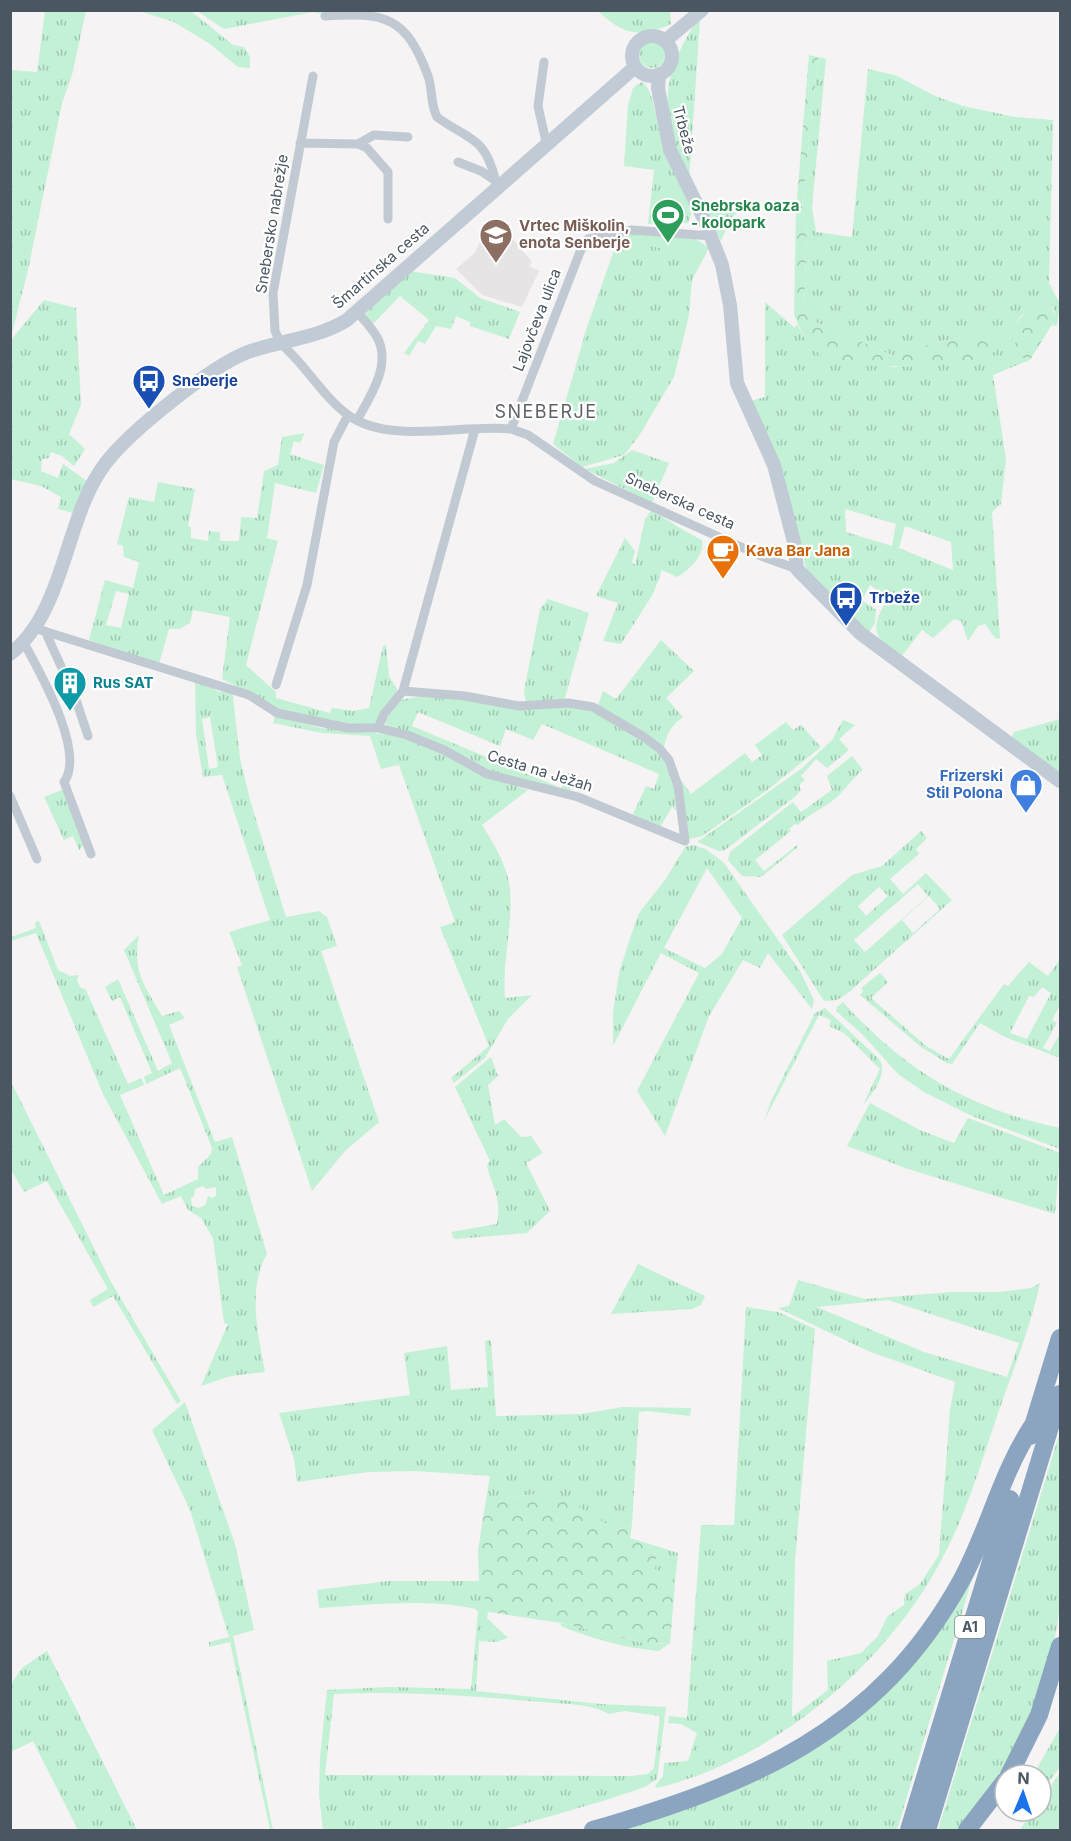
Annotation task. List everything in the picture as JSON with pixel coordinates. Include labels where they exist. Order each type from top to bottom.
[{"type":"highway","name":"A1","points":[[909,1830],[1060,1338]]},
{"type":"highway","name":"A1","points":[[927,1830],[1060,1394]]},
{"type":"highway","points":[[593,1830],[684,1803],[756,1773],[817,1738],[872,1694],[920,1642],[960,1583],[981,1541],[1017,1450],[1033,1425]]},
{"type":"highway","points":[[1015,1763],[1039,1715],[1060,1646]]},
{"type":"highway","points":[[967,1830],[993,1796]]},
{"type":"main road","points":[[665,41],[702,10]]},
{"type":"main road","points":[[654,36],[665,41],[671,53],[669,66],[659,74],[646,75],[635,67],[632,55],[641,39],[654,36]]},
{"type":"main road","name":"Šmartinska cesta","points":[[10,654],[39,630],[93,484],[118,449],[202,379],[229,361],[249,352],[320,334],[357,312],[497,182],[546,146],[635,67]]},
{"type":"main road","name":"Trbeže","points":[[659,74],[658,88],[670,150],[711,236],[722,265],[729,299],[737,383],[774,465],[797,569]]},
{"type":"main road","name":"Sneberska cesta","points":[[797,569],[860,633],[1060,781]]},
{"type":"street","points":[[325,16],[373,14],[388,19],[404,31],[428,75],[436,117],[481,146],[490,159],[497,182]]},
{"type":"street","points":[[544,62],[538,106],[546,146]]},
{"type":"street","name":"Snebersko nabrežje","points":[[281,344],[275,331],[273,293],[313,76]]},
{"type":"street","name":"Snebersko nabrežje","points":[[300,143],[358,144],[374,135],[408,137]]},
{"type":"street","points":[[358,144],[367,148],[388,172],[388,219]]},
{"type":"street","points":[[458,162],[497,182]]},
{"type":"street","name":"Lajovčeva ulica","points":[[511,429],[580,252],[588,239],[638,230],[711,236]]},
{"type":"street","points":[[357,312],[378,339],[381,357],[377,381],[357,420]]},
{"type":"street","name":"Sneberska cesta","points":[[281,344],[348,414],[357,420],[386,430],[511,429],[528,435],[595,481],[761,556],[797,569]]},
{"type":"street","points":[[276,685],[307,585],[334,442],[348,414]]},
{"type":"street","points":[[378,728],[384,714],[403,691],[475,429]]},
{"type":"street","points":[[39,630],[75,697],[88,736]]},
{"type":"street","name":"Cesta na Ježah","points":[[39,630],[249,695],[277,712],[348,728],[378,728],[407,735],[444,750],[488,774],[578,797],[685,841],[678,786],[669,760],[660,749],[644,737],[593,707],[568,703],[529,706],[503,704],[465,696],[403,691]]},
{"type":"street","points":[[24,643],[53,702],[69,745],[70,773],[64,782],[91,854]]},
{"type":"street","points":[[10,796],[37,859]]},
{"type":"shaded area","name":"Vrtec Miškolin, enota Senberje","points":[[501,225],[532,262],[529,266],[539,271],[522,307],[482,295],[456,269],[475,253],[480,241]]},
{"type":"green space","points":[[45,11],[86,11],[72,75],[62,103],[28,270],[11,337],[11,70],[37,72]]},
{"type":"green space","points":[[139,11],[191,11],[233,45],[244,47],[250,57],[250,68],[238,67],[210,44],[174,22]]},
{"type":"green space","points":[[197,11],[437,11],[322,14],[313,12],[224,29]]},
{"type":"green space","points":[[598,11],[670,11],[671,24],[649,32],[631,32],[615,25]]},
{"type":"green space","points":[[700,20],[689,180],[673,136],[668,100],[675,63],[683,44],[696,22]]},
{"type":"green space","points":[[652,42],[661,46],[665,55],[661,64],[652,68],[643,64],[639,55],[643,46]]},
{"type":"green space","points":[[809,55],[818,57],[802,209],[807,221],[804,311],[808,319],[894,356],[910,349],[983,332],[997,335],[1007,331],[1042,297],[1050,302],[1056,318],[1030,360],[1018,356],[1014,349],[1016,341],[1008,339],[998,342],[997,351],[970,361],[920,367],[855,365],[822,357],[805,339],[794,315],[796,210]]},
{"type":"green space","points":[[818,57],[826,59],[812,207],[816,232],[852,237],[868,69],[895,75],[935,96],[963,106],[1015,117],[1053,120],[1049,283],[1060,304],[1057,325],[1053,326],[1055,312],[1050,302],[1022,315],[1008,331],[997,335],[983,332],[910,349],[894,356],[808,319],[804,311],[807,221],[802,209]]},
{"type":"green space","points":[[642,82],[650,93],[662,140],[671,163],[693,208],[688,223],[648,224],[654,170],[624,166],[628,105],[633,88]]},
{"type":"green space","points":[[706,211],[738,212],[731,218],[721,241]]},
{"type":"green space","points":[[631,234],[696,239],[709,248],[692,280],[689,315],[674,377],[639,436],[624,455],[582,467],[553,444],[587,327],[619,236]]},
{"type":"green space","name":"Snebrska oaza - kolopark","points":[[641,235],[702,244],[705,252],[700,254],[635,244],[626,238]]},
{"type":"green space","points":[[410,271],[455,278],[480,298],[520,312],[509,339],[470,326],[470,322],[456,316],[451,329],[436,326],[425,344],[418,341],[409,356],[404,353],[429,320],[400,296],[373,324],[364,315]]},
{"type":"green space","points":[[44,300],[76,308],[81,405],[69,434],[85,449],[74,466],[62,456],[51,452],[49,458],[42,459],[41,471],[58,478],[63,464],[87,481],[74,513],[58,509],[61,497],[41,486],[11,479],[11,340]]},
{"type":"green space","points":[[765,302],[795,328],[797,324],[805,339],[820,352],[893,367],[970,361],[998,342],[1008,339],[1016,341],[1018,355],[1030,360],[993,375],[1006,459],[1001,504],[992,512],[1000,639],[995,638],[985,624],[978,626],[968,641],[961,621],[954,619],[933,638],[922,630],[901,657],[884,644],[877,634],[877,621],[886,596],[870,585],[862,600],[876,610],[875,623],[868,634],[812,577],[806,568],[795,524],[751,401],[765,397]],"holes":[[[845,509],[896,524],[892,546],[846,532]],[[905,526],[951,542],[953,570],[899,548]]]},
{"type":"green space","points":[[305,433],[300,443],[294,441],[290,454],[324,465],[316,493],[275,483],[267,538],[278,541],[246,665],[276,692],[276,698],[330,713],[332,708],[353,711],[369,708],[383,646],[386,645],[389,676],[397,689],[396,695],[375,724],[333,723],[292,716],[266,705],[222,679],[230,617],[193,610],[190,623],[179,629],[169,629],[159,664],[89,640],[105,580],[133,588],[139,562],[124,557],[123,546],[117,544],[129,497],[154,502],[158,482],[195,489],[188,526],[191,527],[191,538],[208,541],[209,531],[220,532],[220,541],[239,541],[241,517],[257,518],[264,471],[278,465],[282,437]],"holes":[[[116,591],[129,594],[121,628],[106,625]]]},
{"type":"green space","points":[[632,450],[669,463],[652,503],[585,469],[614,463]]},
{"type":"green space","points":[[651,511],[702,540],[701,552],[691,566],[677,577],[662,570],[653,594],[621,644],[603,641],[618,603],[596,596],[625,538],[635,551],[632,562],[635,565],[645,519]]},
{"type":"green space","points":[[548,599],[589,613],[564,701],[526,703],[524,691],[540,609]]},
{"type":"green space","points":[[661,640],[694,671],[666,698],[683,717],[669,731],[664,750],[598,705],[603,691],[616,699]]},
{"type":"green space","points":[[195,679],[219,692],[232,689],[240,758],[250,800],[286,917],[319,911],[327,917],[337,946],[321,951],[379,1122],[345,1151],[312,1191],[237,967],[242,965],[229,932],[270,920],[222,775],[203,777],[196,734]],"holes":[[[210,717],[218,767],[209,769],[202,719]]]},
{"type":"green space","points":[[417,697],[584,705],[645,740],[663,756],[674,786],[676,810],[672,807],[659,829],[633,814],[646,786],[654,789],[659,774],[542,724],[533,740],[506,729],[500,746],[418,712],[412,726],[561,788],[568,773],[577,777],[570,789],[573,795],[520,783],[387,729],[385,721],[400,700]]},
{"type":"green space","points":[[275,716],[321,728],[394,735],[427,746],[489,778],[528,790],[482,825],[496,848],[509,881],[511,904],[504,984],[505,998],[532,995],[508,1019],[485,1058],[454,1083],[451,1078],[489,1046],[440,927],[455,922],[399,765],[381,769],[370,736],[322,733],[273,723]]},
{"type":"green space","points":[[1060,719],[1060,776],[1012,738],[1014,732]]},
{"type":"green space","points":[[843,720],[855,725],[839,739],[849,750],[827,768],[816,759],[801,776],[805,780],[799,785],[801,790],[796,796],[725,850],[719,851],[697,842],[801,769],[832,740]]},
{"type":"green space","points":[[786,722],[793,730],[801,725],[821,747],[766,791],[702,836],[690,839],[684,833],[681,780],[691,794],[745,753],[752,762],[762,755],[755,745]]},
{"type":"green space","points":[[852,756],[863,770],[832,801],[798,825],[795,824],[789,829],[791,831],[755,860],[764,871],[797,845],[798,847],[761,877],[742,876],[728,860],[730,852],[793,802],[801,812],[832,790],[827,776]]},
{"type":"green space","points":[[64,789],[85,844],[79,850],[73,836],[64,840],[44,797]]},
{"type":"green space","points":[[921,831],[927,838],[916,849],[919,854],[890,879],[903,894],[926,873],[952,900],[848,993],[837,1000],[824,1001],[782,935],[852,875],[882,866]],"holes":[[[918,884],[928,896],[865,952],[854,940]],[[879,887],[888,896],[866,916],[858,906]],[[929,896],[940,909],[913,933],[902,920]]]},
{"type":"green space","points":[[693,845],[706,849],[724,863],[800,971],[814,1000],[812,1009],[768,953],[760,968],[743,960],[709,1016],[665,1136],[637,1091],[699,973],[661,953],[613,1046],[613,1013],[619,973],[639,913],[665,880],[685,847]],"holes":[[[707,868],[742,918],[722,954],[705,968],[664,948]]]},
{"type":"green space","points":[[39,921],[58,970],[70,976],[79,975],[77,980],[80,987],[86,990],[128,1084],[141,1078],[144,1085],[120,1095],[164,1195],[198,1179],[198,1167],[211,1154],[212,1148],[180,1068],[146,1084],[144,1077],[152,1073],[120,997],[112,1001],[105,987],[118,979],[158,1071],[172,1063],[124,950],[139,935],[137,959],[150,996],[162,1016],[179,1011],[185,1018],[169,1025],[215,1142],[232,1137],[267,1254],[257,1282],[256,1297],[257,1327],[265,1372],[231,1376],[201,1386],[228,1324],[224,1323],[213,1238],[201,1218],[188,1210],[181,1196],[162,1204],[103,1094],[36,933],[11,941],[11,937],[36,928],[35,922]],"holes":[[[203,1186],[206,1189],[216,1187],[216,1195],[213,1198],[208,1196],[205,1205],[199,1208],[192,1206],[191,1198],[194,1196],[195,1189]]]},
{"type":"green space","points":[[1060,959],[1060,1005],[1052,1020],[1057,1023],[1043,1048],[1050,1051],[1060,1033],[1060,1058],[1005,1037],[980,1023],[952,1064],[947,1063],[921,1047],[860,995],[863,991],[861,988],[880,973],[888,982],[871,998],[926,1046],[949,1059],[1004,984],[1008,986],[1029,962],[1048,976]],"holes":[[[1042,987],[1051,993],[1027,1039],[1010,1033],[1029,996],[1034,997]]]},
{"type":"green space","points":[[843,1002],[890,1048],[941,1084],[997,1110],[1060,1128],[1060,1149],[972,1116],[924,1092],[898,1074],[863,1035],[836,1011]]},
{"type":"green space","points":[[825,1008],[880,1060],[882,1072],[877,1085],[862,1107],[880,1069],[844,1033],[829,1026],[831,1020],[819,1015],[764,1121],[771,1101],[815,1013]]},
{"type":"green space","points":[[491,1057],[498,1076],[488,1085],[495,1125],[504,1119],[521,1137],[531,1136],[543,1153],[526,1163],[550,1211],[527,1233],[454,1239],[451,1232],[497,1224],[497,1199],[487,1165],[490,1161],[455,1087]]},
{"type":"green space","points":[[11,1082],[110,1280],[181,1401],[177,1404],[113,1296],[93,1307],[90,1300],[108,1289],[47,1181],[24,1192],[10,1168]]},
{"type":"green space","points":[[870,1103],[920,1130],[954,1143],[968,1118],[1060,1153],[1055,1214],[908,1169],[847,1146]]},
{"type":"green space","points":[[638,1264],[705,1296],[701,1305],[692,1309],[611,1314]]},
{"type":"green space","points":[[798,1280],[865,1299],[952,1292],[999,1292],[1031,1288],[1040,1283],[1021,1349],[961,1519],[922,1593],[894,1632],[861,1668],[786,1730],[744,1754],[701,1774],[657,1788],[655,1786],[663,1776],[664,1763],[688,1761],[697,1733],[681,1724],[668,1723],[669,1716],[687,1718],[701,1525],[734,1525],[746,1307],[778,1312],[815,1329],[795,1561],[792,1717],[828,1690],[827,1661],[861,1653],[878,1636],[887,1617],[904,1605],[905,1594],[920,1584],[939,1555],[950,1410],[955,1382],[868,1351],[778,1308],[789,1306]],"holes":[[[888,1300],[1019,1343],[1007,1377],[924,1352],[817,1307]]]},
{"type":"green space","points":[[491,1340],[496,1416],[581,1414],[623,1407],[691,1408],[690,1416],[639,1412],[632,1524],[616,1530],[536,1494],[503,1498],[483,1518],[490,1476],[415,1471],[368,1472],[297,1482],[294,1459],[279,1413],[410,1395],[404,1353],[447,1346],[451,1390],[488,1387],[485,1341]]},
{"type":"green space","points":[[185,1402],[235,1544],[254,1630],[233,1636],[273,1830],[270,1830],[230,1642],[209,1647],[209,1642],[229,1637],[190,1510],[152,1430]]},
{"type":"green space","points":[[1060,1432],[1062,1538],[1060,1601],[1056,1632],[1040,1694],[1028,1724],[1008,1763],[993,1763],[993,1786],[978,1807],[957,1830],[938,1830]]},
{"type":"green space","points":[[536,1494],[562,1496],[616,1530],[632,1524],[630,1538],[646,1543],[656,1557],[655,1569],[661,1577],[675,1583],[670,1644],[640,1642],[561,1623],[489,1612],[479,1581],[478,1551],[483,1518],[503,1498]]},
{"type":"green space","points":[[646,1543],[678,1553],[675,1583],[661,1577],[655,1569],[656,1557]]},
{"type":"green space","points":[[972,1579],[897,1830],[616,1830],[829,1738]]},
{"type":"green space","points":[[388,1581],[479,1581],[489,1607],[487,1618],[508,1638],[496,1642],[479,1641],[476,1691],[600,1704],[666,1707],[657,1779],[645,1787],[606,1800],[503,1830],[323,1830],[319,1795],[320,1757],[327,1690],[390,1687],[471,1689],[478,1612],[476,1609],[457,1606],[418,1603],[319,1608],[317,1590]],"holes":[[[334,1694],[490,1698],[577,1705],[602,1710],[609,1714],[624,1711],[660,1716],[654,1768],[648,1774],[632,1776],[325,1775]]]},
{"type":"green space","points":[[561,1623],[640,1642],[668,1644],[659,1651],[634,1648],[585,1635],[561,1626]]},
{"type":"green space","points":[[47,1651],[137,1830],[78,1830],[33,1741],[11,1752],[11,1684],[22,1668]]},
{"type":"green space","points":[[1060,1728],[1060,1767],[1053,1776],[1053,1763],[1040,1763]]},
{"type":"green space","points":[[1060,1773],[1060,1830],[1020,1830],[1024,1823],[1053,1823],[1053,1783]]},
{"type":"place","name":"Snebrska oaza - kolopark","points":[[668,244]]},
{"type":"place","name":"Vrtec Miškolin, enota Senberje","points":[[496,264]]},
{"type":"place","name":"Sneberje","points":[[149,410]]},
{"type":"place","name":"Kava Bar Jana","points":[[723,580]]},
{"type":"place","name":"Trbeže","points":[[846,627]]},
{"type":"place","name":"Rus SAT","points":[[70,712]]},
{"type":"place","name":"Frizerski Stil Polona","points":[[1026,814]]},
{"type":"district","name":"SNEBERJE","points":[[546,412]]}]
